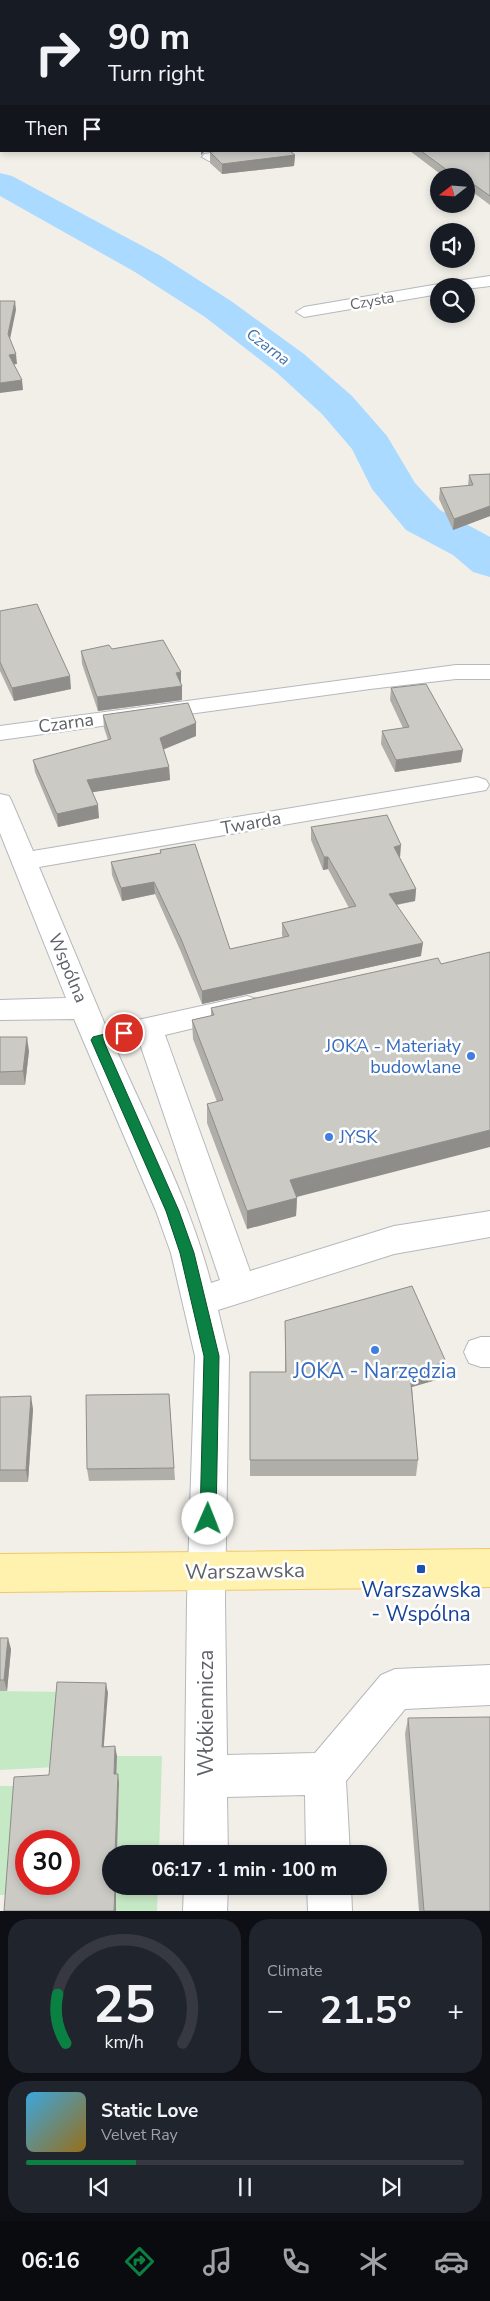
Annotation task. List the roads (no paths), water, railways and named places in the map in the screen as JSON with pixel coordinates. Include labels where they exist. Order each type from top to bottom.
[{"type":"main road","name":"Warszawska","points":[[0,1573],[490,1568]]},
{"type":"street","points":[[218,155],[251,152]]},
{"type":"street","points":[[475,283],[490,280]]},
{"type":"street","name":"Czysta","points":[[304,312],[430,291]]},
{"type":"street","name":"Czarna","points":[[0,733],[370,682],[456,672],[490,672]]},
{"type":"street","name":"Twarda","points":[[24,861],[477,784]]},
{"type":"street","name":"Wspólna","points":[[3,815],[24,861],[97,1040],[172,1211],[187,1253],[200,1301],[212,1356],[207,1571]]},
{"type":"street","points":[[97,1040],[148,1027],[275,1000]]},
{"type":"street","points":[[0,1010],[85,1008]]},
{"type":"street","points":[[148,1027],[240,1289]]},
{"type":"street","points":[[200,1301],[394,1240],[490,1224]]},
{"type":"street","name":"Włókiennicza","points":[[206,1845],[207,1571]]},
{"type":"street","points":[[328,1845],[326,1774],[395,1689],[490,1685]]},
{"type":"street","points":[[206,1776],[326,1774]]},
{"type":"street","points":[[205,1911],[206,1895]]},
{"type":"street","points":[[329,1895],[330,1911]]},
{"type":"waterway","name":"Czarna","points":[[0,183],[148,264],[218,309],[290,363],[337,405],[372,445],[395,489],[423,520],[470,545],[490,562]]},
{"type":"place","name":"JOKA - Materiały budowlane","points":[[471,1056]]},
{"type":"place","name":"JYSK","points":[[329,1137]]},
{"type":"place","name":"JOKA - Narzędzia","points":[[375,1350]]},
{"type":"place","name":"Warszawska - Wspólna","points":[[421,1569]]}]
